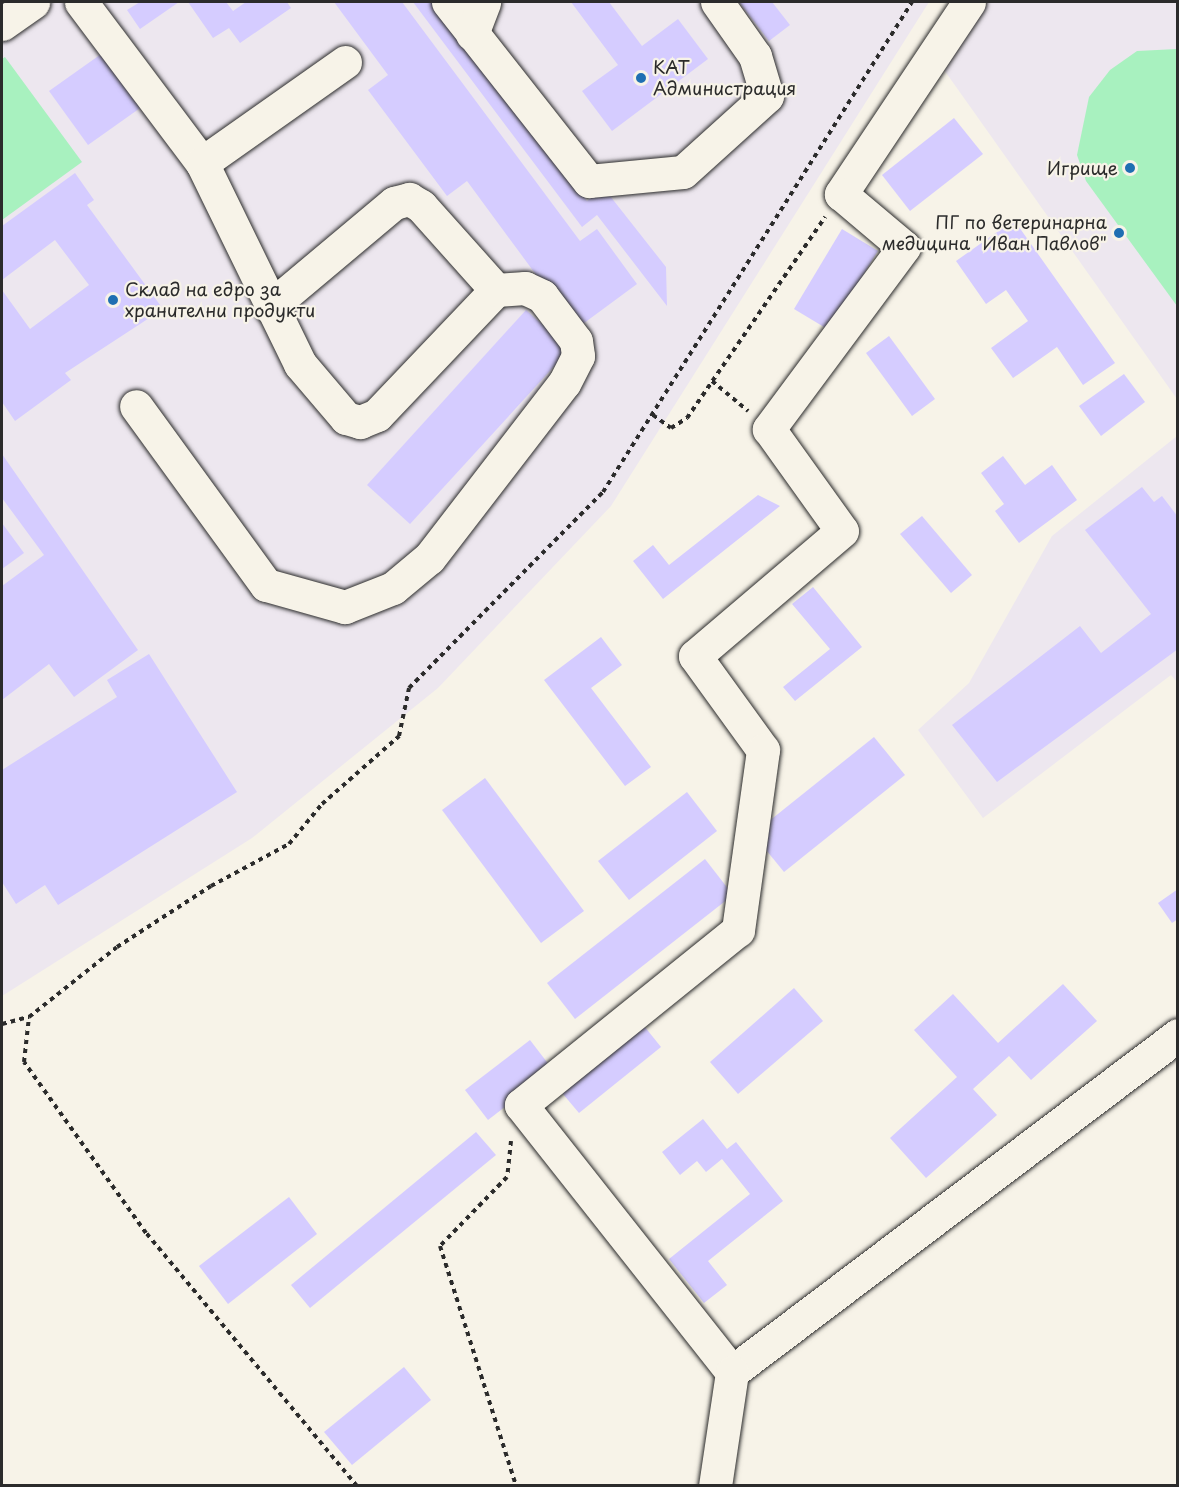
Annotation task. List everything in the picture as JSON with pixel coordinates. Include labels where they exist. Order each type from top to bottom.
[{"type":"street","points":[[2,24],[33,2]]},
{"type":"street","points":[[81,2],[202,163],[270,307],[300,364],[346,418],[360,422],[378,415],[496,290],[525,288],[542,296],[576,341],[578,356],[564,383],[429,558],[393,588],[345,607],[266,585],[136,406]]},
{"type":"street","points":[[448,2],[589,181],[683,172],[767,96],[755,56],[717,2]]},
{"type":"street","points":[[472,34],[484,2]]},
{"type":"street","points":[[732,1372],[520,1106],[738,930],[763,750],[695,656],[842,531],[769,429],[904,247],[841,194],[969,2]]},
{"type":"street","points":[[202,163],[345,62]]},
{"type":"street","points":[[270,307],[394,203],[409,199],[421,206],[496,290]]},
{"type":"street","points":[[715,1485],[732,1372],[1178,1035]]},
{"type":"path","points":[[2,1024],[29,1017],[117,947],[211,886],[289,844],[322,804],[399,736],[409,688],[603,492],[912,2]]},
{"type":"path","points":[[653,415],[671,428],[687,418],[841,194]]},
{"type":"path","points":[[712,381],[769,429]]},
{"type":"path","points":[[29,1017],[24,1062],[146,1233],[357,1485]]},
{"type":"path","points":[[516,1485],[440,1246],[507,1178],[520,1106]]},
{"type":"shaded area","points":[[2,2],[929,2],[611,506],[438,688],[252,838],[2,996]]},
{"type":"shaded area","name":"ПГ по ветеринарна медицина \"Иван Павлов\"","points":[[988,2],[1177,2],[1177,399],[942,67]]},
{"type":"shaded area","points":[[1177,436],[1177,682],[1171,675],[983,818],[918,730],[969,683],[1052,536]]},
{"type":"green space","name":"Игрище","points":[[1178,49],[1177,306],[1086,181],[1077,155],[1089,97],[1110,70],[1137,51]]},
{"type":"green space","points":[[5,57],[82,162],[2,220],[2,59]]},
{"type":"building","points":[[140,2],[179,2],[140,29],[127,10]]},
{"type":"building","points":[[188,2],[226,2],[233,11],[246,2],[287,2],[291,8],[240,43],[229,28],[213,38]]},
{"type":"building","points":[[334,2],[402,2],[580,241],[597,229],[637,284],[576,329],[467,181],[447,196],[368,90],[388,75]]},
{"type":"building","points":[[413,2],[437,2],[587,201],[603,187],[666,267],[667,306],[597,215],[582,227]]},
{"type":"building","name":"КАТ Администрация","points":[[571,2],[609,2],[642,46],[678,19],[708,59],[612,131],[582,91],[618,65]]},
{"type":"building","points":[[739,2],[772,2],[790,25],[769,41]]},
{"type":"building","points":[[104,52],[143,106],[88,145],[49,91]]},
{"type":"building","points":[[954,118],[983,154],[910,211],[882,175]]},
{"type":"building","name":"Склад на едро за хранителни продукти","points":[[75,173],[94,200],[87,205],[163,309],[65,373],[71,380],[15,421],[2,402],[2,290],[30,329],[89,285],[55,240],[2,280],[2,226]]},
{"type":"building","points":[[1014,220],[1115,363],[1083,385],[1057,347],[1013,378],[991,348],[1028,321],[1006,290],[986,304],[956,261]]},
{"type":"building","points":[[842,229],[878,251],[829,330],[794,309]]},
{"type":"building","points":[[526,310],[570,349],[410,524],[367,485]]},
{"type":"building","points":[[889,336],[935,399],[912,416],[866,353]]},
{"type":"building","points":[[1124,374],[1145,402],[1101,436],[1079,406]]},
{"type":"building","points":[[2,454],[138,650],[74,697],[49,664],[2,700],[2,586],[44,555],[2,498]]},
{"type":"building","points":[[1003,456],[1025,485],[1052,465],[1077,500],[1019,543],[995,511],[1004,504],[981,473]]},
{"type":"building","points":[[1142,487],[1154,502],[1162,496],[1178,517],[1178,649],[997,782],[952,725],[1080,626],[1101,653],[1151,614],[1085,530]]},
{"type":"building","points":[[758,495],[780,506],[663,599],[633,561],[653,545],[669,565]]},
{"type":"building","points":[[922,516],[972,575],[951,593],[900,534]]},
{"type":"building","points":[[2,523],[24,553],[2,569]]},
{"type":"building","points":[[813,587],[862,647],[795,701],[783,687],[830,649],[792,604]]},
{"type":"building","points":[[601,637],[622,665],[591,688],[651,767],[625,786],[544,680]]},
{"type":"building","points":[[149,654],[237,792],[58,905],[45,885],[16,904],[2,882],[2,770],[117,697],[107,680]]},
{"type":"building","points":[[874,737],[905,775],[784,872],[753,834]]},
{"type":"building","points":[[485,778],[584,911],[541,943],[442,810]]},
{"type":"building","points":[[687,792],[717,831],[629,900],[598,861]]},
{"type":"building","points":[[705,859],[733,895],[575,1019],[547,983]]},
{"type":"building","points":[[1178,889],[1178,919],[1172,923],[1158,903]]},
{"type":"building","points":[[1063,984],[1097,1021],[1031,1080],[1009,1056],[973,1089],[997,1115],[926,1178],[890,1138],[957,1077],[914,1030],[953,994],[998,1043]]},
{"type":"building","points":[[794,988],[823,1021],[738,1094],[710,1062]]},
{"type":"building","points":[[640,1021],[661,1047],[579,1113],[557,1087]]},
{"type":"building","points":[[530,1040],[553,1070],[488,1120],[465,1090]]},
{"type":"building","points":[[703,1119],[727,1149],[736,1142],[783,1201],[708,1261],[727,1285],[704,1303],[669,1259],[750,1194],[722,1159],[706,1172],[697,1161],[680,1175],[662,1152]]},
{"type":"building","points":[[476,1132],[496,1155],[310,1308],[291,1285]]},
{"type":"building","points":[[289,1197],[317,1234],[228,1304],[199,1266]]},
{"type":"building","points":[[404,1367],[431,1400],[352,1465],[324,1432]]},
{"type":"place","name":"КАТ Администрация","points":[[641,78]]},
{"type":"place","name":"Игрище","points":[[1130,168]]},
{"type":"place","name":"ПГ по ветеринарна медицина \"Иван Павлов\"","points":[[1119,233]]},
{"type":"place","name":"Склад на едро за хранителни продукти","points":[[113,300]]}]
